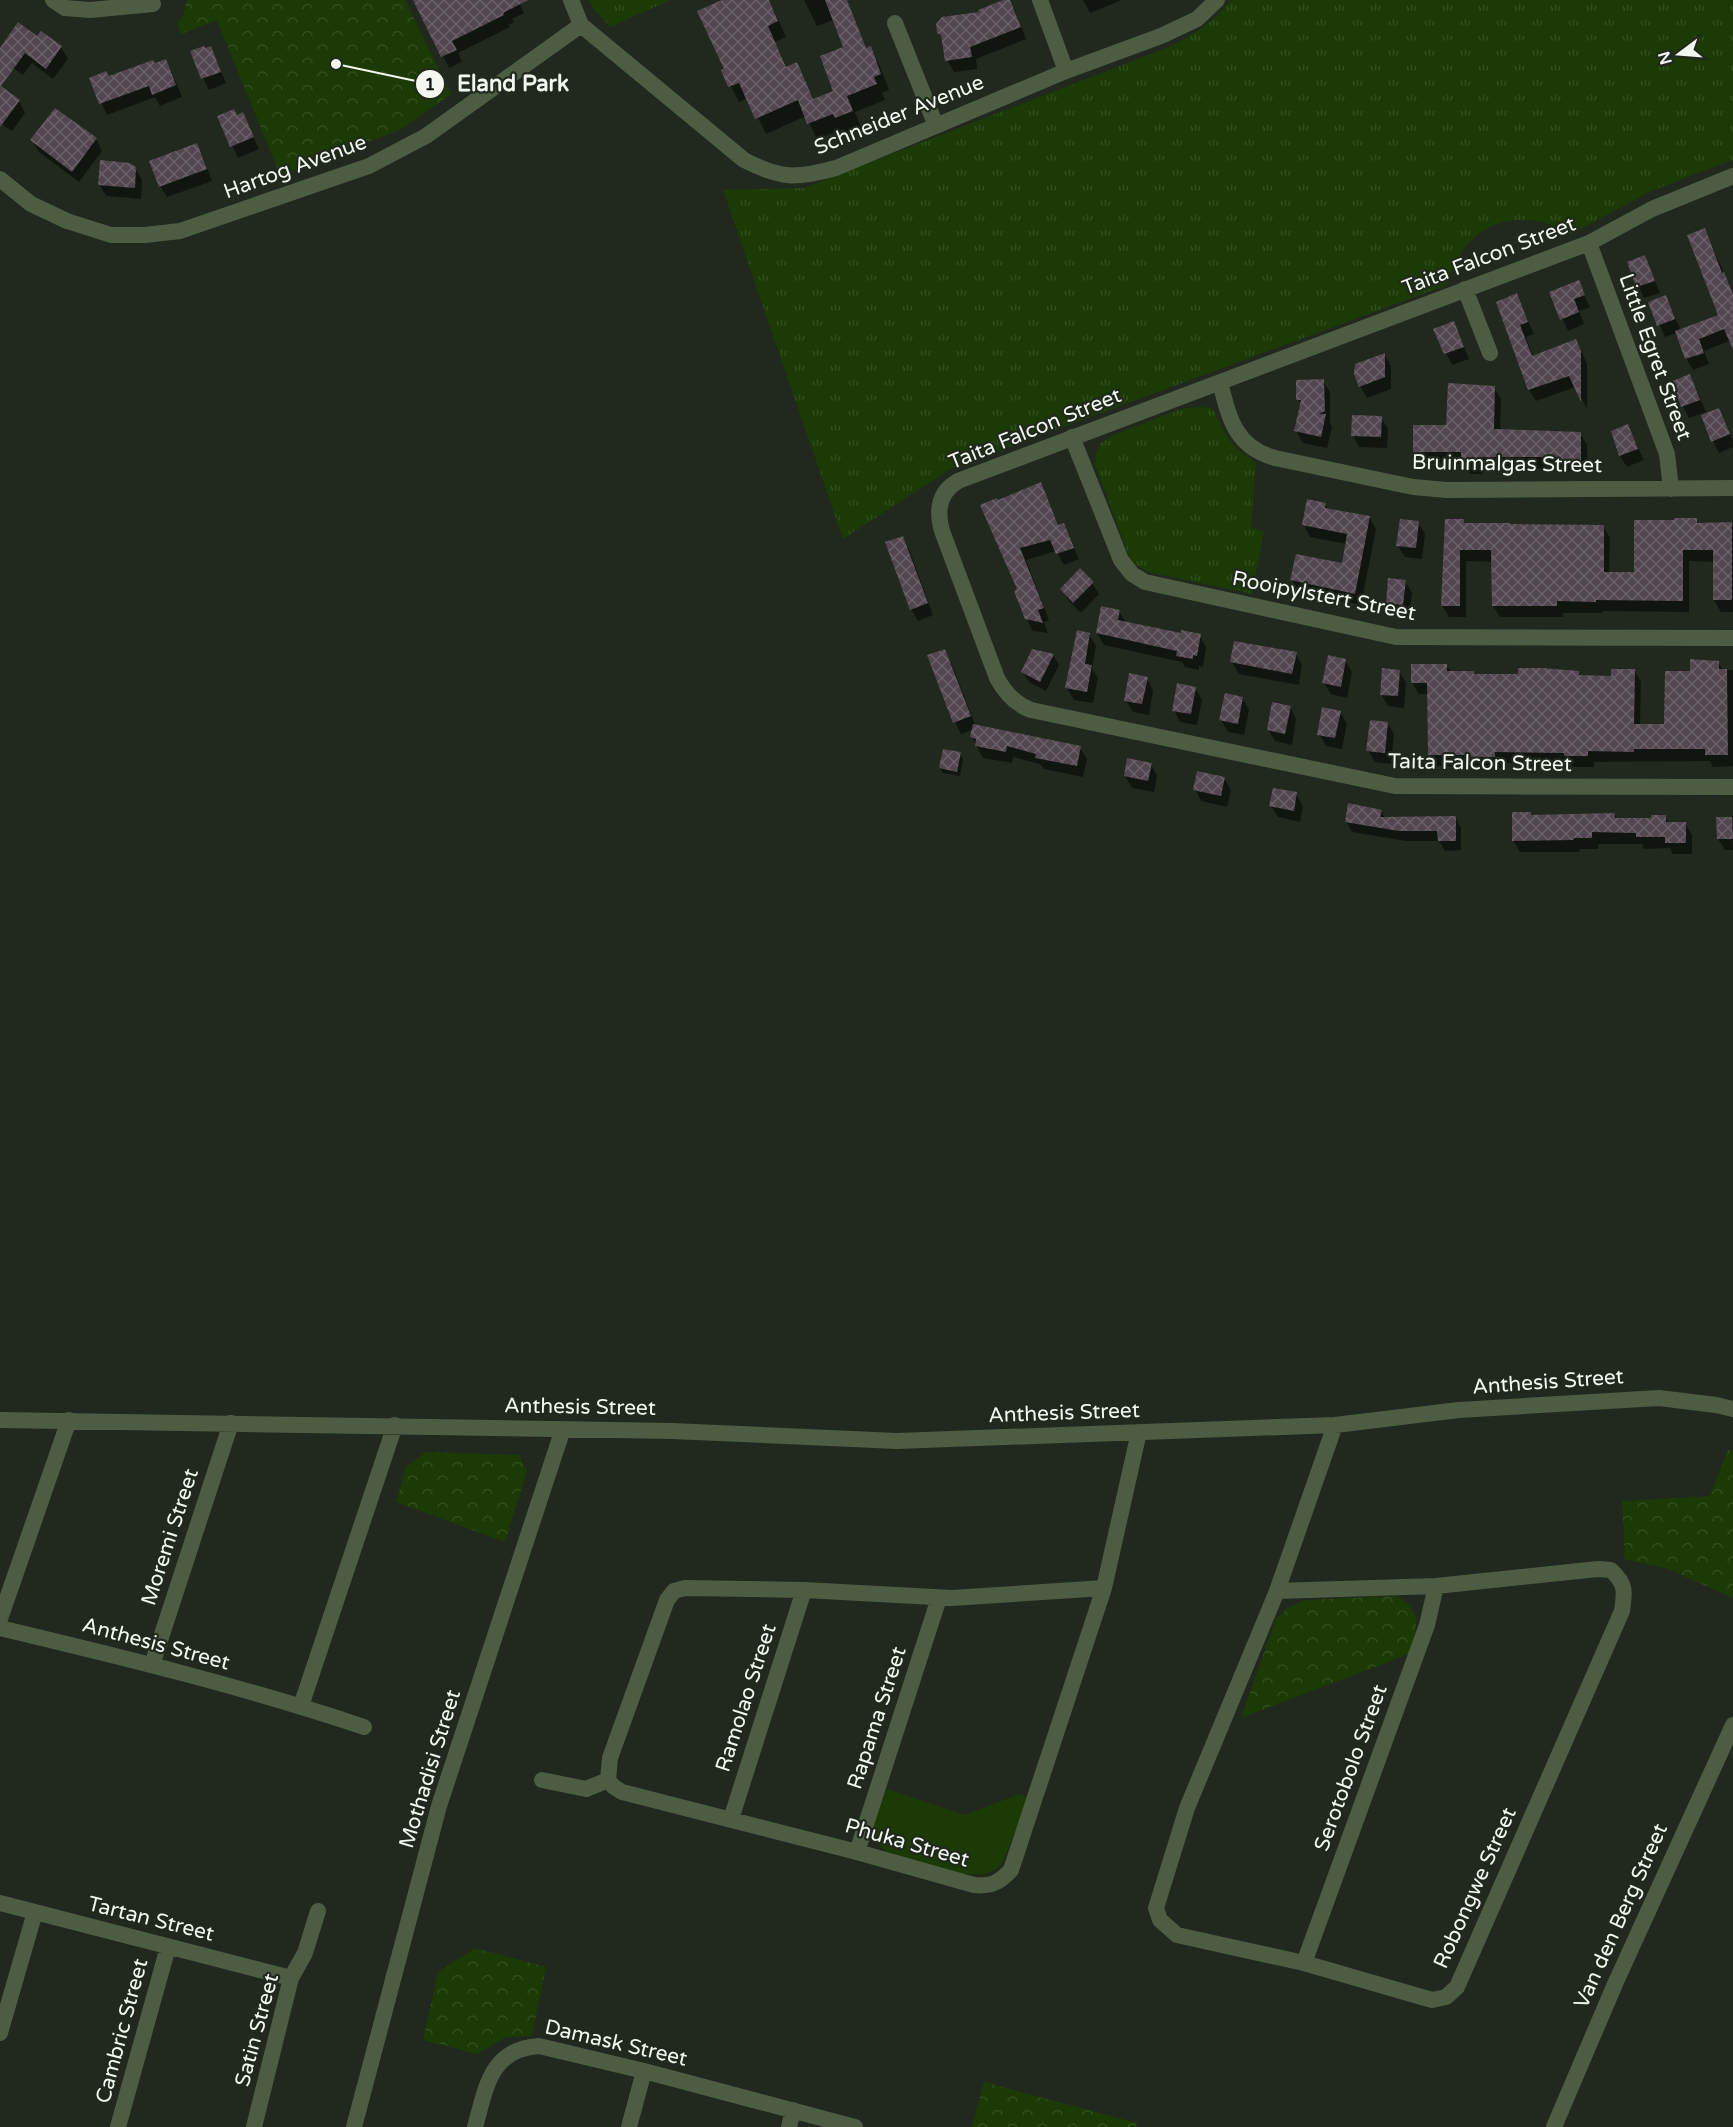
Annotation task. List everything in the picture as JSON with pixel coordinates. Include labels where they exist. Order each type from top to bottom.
[{"type":"street","points":[[53,0],[65,8],[90,10],[153,4]]},
{"type":"street","name":"Schneider Avenue","points":[[571,0],[581,25],[744,160],[783,176],[806,176],[836,168],[1066,71],[1161,36],[1197,19],[1218,0]]},
{"type":"street","points":[[1040,0],[1066,71]]},
{"type":"street","points":[[895,23],[936,126]]},
{"type":"street","name":"Hartog Avenue","points":[[0,179],[31,204],[67,221],[111,235],[145,235],[180,231],[369,166],[400,151],[426,136],[581,25]]},
{"type":"street","name":"Taita Falcon Street","points":[[1732,180],[1652,209],[1589,243],[958,481],[947,489],[939,504],[939,520],[997,678],[1005,692],[1024,707],[1044,715],[1395,786],[1733,787]]},
{"type":"street","name":"Little Egret Street","points":[[1589,243],[1667,454],[1671,489]]},
{"type":"street","points":[[1465,289],[1490,353]]},
{"type":"street","name":"Bruinmalgas Street","points":[[1220,382],[1230,418],[1241,437],[1256,451],[1275,458],[1425,489],[1733,488]]},
{"type":"street","name":"Rooipylstert Street","points":[[1072,437],[1125,568],[1145,582],[1396,637],[1733,638]]},
{"type":"street","name":"Anthesis Street","points":[[0,1420],[672,1431],[897,1441],[1335,1425],[1459,1410],[1659,1398],[1733,1409]]},
{"type":"street","points":[[0,1619],[69,1420]]},
{"type":"street","name":"Moremi Street","points":[[152,1665],[231,1423]]},
{"type":"street","points":[[301,1706],[395,1425]]},
{"type":"street","name":"Robongwe Street","points":[[1277,1591],[1436,1586],[1598,1569],[1611,1570],[1620,1578],[1625,1591],[1622,1611],[1456,1987],[1446,1997],[1432,2000],[1304,1963],[1177,1935],[1160,1920],[1156,1908],[1187,1808],[1277,1591],[1335,1425]]},
{"type":"street","name":"Mothadisi Street","points":[[354,2127],[439,1806],[563,1430]]},
{"type":"street","name":"Phuka Street","points":[[608,1780],[622,1792],[857,1851],[974,1885],[987,1886],[1001,1880],[1011,1870],[1104,1588],[1139,1432]]},
{"type":"street","name":"Serotobolo Street","points":[[1304,1963],[1427,1625],[1436,1586]]},
{"type":"street","points":[[542,1780],[586,1789],[608,1780],[610,1758],[668,1600],[674,1591],[704,1587],[939,1598],[1104,1588]]},
{"type":"street","name":"Ramolao Street","points":[[731,1819],[804,1590]]},
{"type":"street","name":"Rapama Street","points":[[857,1851],[939,1598]]},
{"type":"street","name":"Anthesis Street","points":[[0,1628],[152,1665],[301,1706],[364,1727]]},
{"type":"street","name":"Van den Berg Street","points":[[1554,2127],[1615,1984],[1733,1725]]},
{"type":"street","name":"Tartan Street","points":[[0,1903],[291,1978]]},
{"type":"street","name":"Satin Street","points":[[254,2127],[291,1978],[305,1953],[318,1911]]},
{"type":"street","points":[[0,2033],[35,1912]]},
{"type":"street","name":"Cambric Street","points":[[118,2127],[168,1947]]},
{"type":"street","name":"Damask Street","points":[[475,2127],[487,2083],[499,2064],[510,2053],[522,2047],[539,2046],[855,2127]]},
{"type":"street","points":[[629,2127],[644,2072]]},
{"type":"street","points":[[789,2127],[793,2110]]},
{"type":"green space","points":[[187,0],[405,0],[451,94],[400,130],[280,175],[217,20],[181,34],[177,23],[183,16]]},
{"type":"green space","points":[[589,0],[671,0],[610,27]]},
{"type":"green space","points":[[1231,0],[1733,0],[1733,160],[1651,191],[1571,234],[1551,225],[1531,220],[1513,220],[1495,225],[1479,234],[1466,247],[1455,264],[1447,285],[950,469],[843,539],[723,190],[804,188],[1169,47],[1203,27]]},
{"type":"green space","points":[[1200,407],[1214,411],[1226,435],[1236,448],[1256,463],[1251,527],[1264,532],[1252,594],[1148,572],[1135,564],[1129,556],[1095,464],[1100,444],[1113,435],[1184,408]]},
{"type":"green space","points":[[1728,1450],[1733,1452],[1733,1598],[1668,1569],[1625,1559],[1622,1501],[1710,1496]]},
{"type":"green space","points":[[426,1452],[519,1455],[527,1471],[505,1542],[396,1502],[406,1467]]},
{"type":"green space","points":[[1397,1596],[1412,1609],[1415,1615],[1416,1629],[1409,1654],[1241,1718],[1276,1619],[1288,1608],[1306,1600]]},
{"type":"green space","points":[[887,1789],[965,1815],[1019,1794],[1027,1797],[1000,1866],[990,1872],[962,1874],[889,1853],[880,1847],[875,1839],[873,1823]]},
{"type":"green space","points":[[475,1948],[546,1967],[532,2036],[506,2037],[477,2054],[423,2040],[438,1972]]},
{"type":"green space","points":[[984,2082],[1137,2123],[1136,2127],[972,2127]]},
{"type":"building","points":[[413,0],[528,0],[503,13],[504,15],[452,41],[457,50],[441,57]]},
{"type":"building","points":[[722,0],[769,0],[778,21],[768,26],[786,67],[797,62],[813,99],[833,91],[820,56],[843,47],[825,0],[847,0],[866,48],[871,46],[881,74],[874,77],[877,84],[847,96],[853,111],[835,118],[833,114],[807,124],[798,100],[755,119],[739,83],[728,87],[721,70],[724,69],[697,11]]},
{"type":"building","points":[[1003,0],[1010,0],[1021,27],[970,47],[972,57],[945,61],[941,35],[937,33],[936,24],[942,17],[979,12],[978,10]]},
{"type":"building","points":[[18,22],[37,36],[41,31],[62,46],[46,69],[25,53],[1,86],[20,100],[0,127],[0,48]]},
{"type":"building","points":[[204,46],[205,48],[211,46],[221,72],[201,79],[190,51]]},
{"type":"building","points":[[166,59],[176,85],[152,95],[149,86],[99,104],[89,78],[106,71],[109,76],[153,60],[155,63]]},
{"type":"building","points":[[55,108],[97,138],[72,172],[30,140]]},
{"type":"building","points":[[234,109],[237,115],[243,112],[254,137],[230,147],[217,116]]},
{"type":"building","points":[[197,143],[207,169],[159,187],[149,161]]},
{"type":"building","points":[[100,160],[130,163],[136,167],[135,188],[98,185]]},
{"type":"building","points":[[1705,228],[1722,273],[1724,272],[1733,294],[1733,350],[1724,329],[1699,339],[1704,353],[1685,359],[1675,331],[1718,315],[1687,235]]},
{"type":"building","points":[[1645,255],[1655,281],[1636,287],[1627,262]]},
{"type":"building","points":[[1579,280],[1585,295],[1574,299],[1579,312],[1560,320],[1549,292]]},
{"type":"building","points":[[1517,293],[1528,322],[1520,325],[1532,356],[1576,339],[1581,351],[1581,402],[1569,376],[1528,390],[1496,302]]},
{"type":"building","points":[[1666,295],[1675,319],[1657,326],[1648,302]]},
{"type":"building","points":[[1454,321],[1464,347],[1444,354],[1433,329]]},
{"type":"building","points":[[1385,353],[1385,377],[1359,387],[1354,374],[1355,364]]},
{"type":"building","points":[[1690,374],[1700,400],[1681,407],[1672,381]]},
{"type":"building","points":[[1324,379],[1325,411],[1319,414],[1326,414],[1321,437],[1294,431],[1301,400],[1296,400],[1296,380]]},
{"type":"building","points":[[1448,383],[1495,386],[1494,429],[1581,432],[1581,460],[1559,460],[1559,457],[1485,457],[1477,458],[1477,463],[1461,463],[1461,452],[1413,452],[1413,425],[1446,425]]},
{"type":"building","points":[[1719,408],[1730,434],[1711,442],[1701,415]]},
{"type":"building","points":[[1352,415],[1382,416],[1381,437],[1351,436]]},
{"type":"building","points":[[1628,424],[1638,449],[1619,456],[1611,431]]},
{"type":"building","points":[[1041,482],[1058,525],[1064,523],[1074,548],[1056,554],[1050,540],[1020,548],[1044,608],[1038,610],[1043,623],[1025,619],[1014,591],[1017,589],[980,505]]},
{"type":"building","points":[[1307,499],[1326,503],[1325,508],[1370,516],[1355,594],[1290,580],[1296,554],[1342,563],[1347,534],[1302,525]]},
{"type":"building","points":[[1674,518],[1697,518],[1697,523],[1732,522],[1732,600],[1713,600],[1713,550],[1683,550],[1683,601],[1557,601],[1557,606],[1492,606],[1491,550],[1460,550],[1460,606],[1441,606],[1445,519],[1464,519],[1464,523],[1604,525],[1604,572],[1634,572],[1634,520],[1674,520]]},
{"type":"building","points":[[1400,519],[1419,521],[1416,548],[1396,546]]},
{"type":"building","points":[[903,536],[928,603],[910,610],[885,542]]},
{"type":"building","points":[[1080,568],[1094,582],[1073,603],[1060,589]]},
{"type":"building","points":[[1388,578],[1406,580],[1403,605],[1386,603]]},
{"type":"building","points":[[1101,606],[1120,610],[1118,620],[1181,633],[1181,630],[1201,634],[1197,656],[1193,655],[1193,659],[1176,656],[1177,651],[1096,633]]},
{"type":"building","points":[[1077,630],[1090,633],[1085,664],[1092,665],[1087,692],[1065,688]]},
{"type":"building","points":[[1234,641],[1297,652],[1292,674],[1230,662]]},
{"type":"building","points":[[945,649],[971,716],[953,723],[927,655]]},
{"type":"building","points":[[1032,649],[1054,654],[1040,682],[1021,672]]},
{"type":"building","points":[[1328,655],[1346,659],[1341,687],[1322,683]]},
{"type":"building","points":[[1690,659],[1719,661],[1719,669],[1727,669],[1728,755],[1705,755],[1705,749],[1634,749],[1634,752],[1588,751],[1588,756],[1564,756],[1564,753],[1495,752],[1495,757],[1428,755],[1427,683],[1411,683],[1411,664],[1447,664],[1447,671],[1474,671],[1474,674],[1518,674],[1518,668],[1542,668],[1579,671],[1579,675],[1611,676],[1611,669],[1635,669],[1634,724],[1664,724],[1665,671],[1690,671]]},
{"type":"building","points":[[1382,668],[1400,670],[1398,696],[1380,695]]},
{"type":"building","points":[[1129,673],[1148,677],[1142,704],[1124,701]]},
{"type":"building","points":[[1177,683],[1196,687],[1191,714],[1172,711]]},
{"type":"building","points":[[1225,693],[1243,697],[1238,724],[1219,720]]},
{"type":"building","points":[[1272,702],[1291,706],[1285,734],[1267,730]]},
{"type":"building","points":[[1322,707],[1341,711],[1335,738],[1317,735]]},
{"type":"building","points":[[1370,720],[1388,722],[1385,753],[1366,751]]},
{"type":"building","points":[[973,724],[1081,746],[1077,766],[1035,758],[1036,754],[1007,746],[1006,752],[975,746],[976,739],[970,737]]},
{"type":"building","points":[[943,749],[961,752],[957,772],[939,768]]},
{"type":"building","points":[[1127,758],[1152,763],[1148,781],[1124,776]]},
{"type":"building","points":[[1197,771],[1225,777],[1221,796],[1193,790]]},
{"type":"building","points":[[1273,788],[1297,792],[1294,811],[1269,806]]},
{"type":"building","points":[[1348,803],[1382,810],[1380,817],[1456,816],[1456,841],[1438,841],[1437,831],[1399,831],[1345,822]]},
{"type":"building","points":[[1512,812],[1531,812],[1531,815],[1615,813],[1615,818],[1651,818],[1651,815],[1666,815],[1666,822],[1686,822],[1686,843],[1665,843],[1665,837],[1636,837],[1636,833],[1592,832],[1592,838],[1512,841]]},
{"type":"building","points":[[1716,817],[1732,817],[1733,839],[1717,839]]},
{"type":"place","name":"Eland Park","points":[[336,64]]}]
